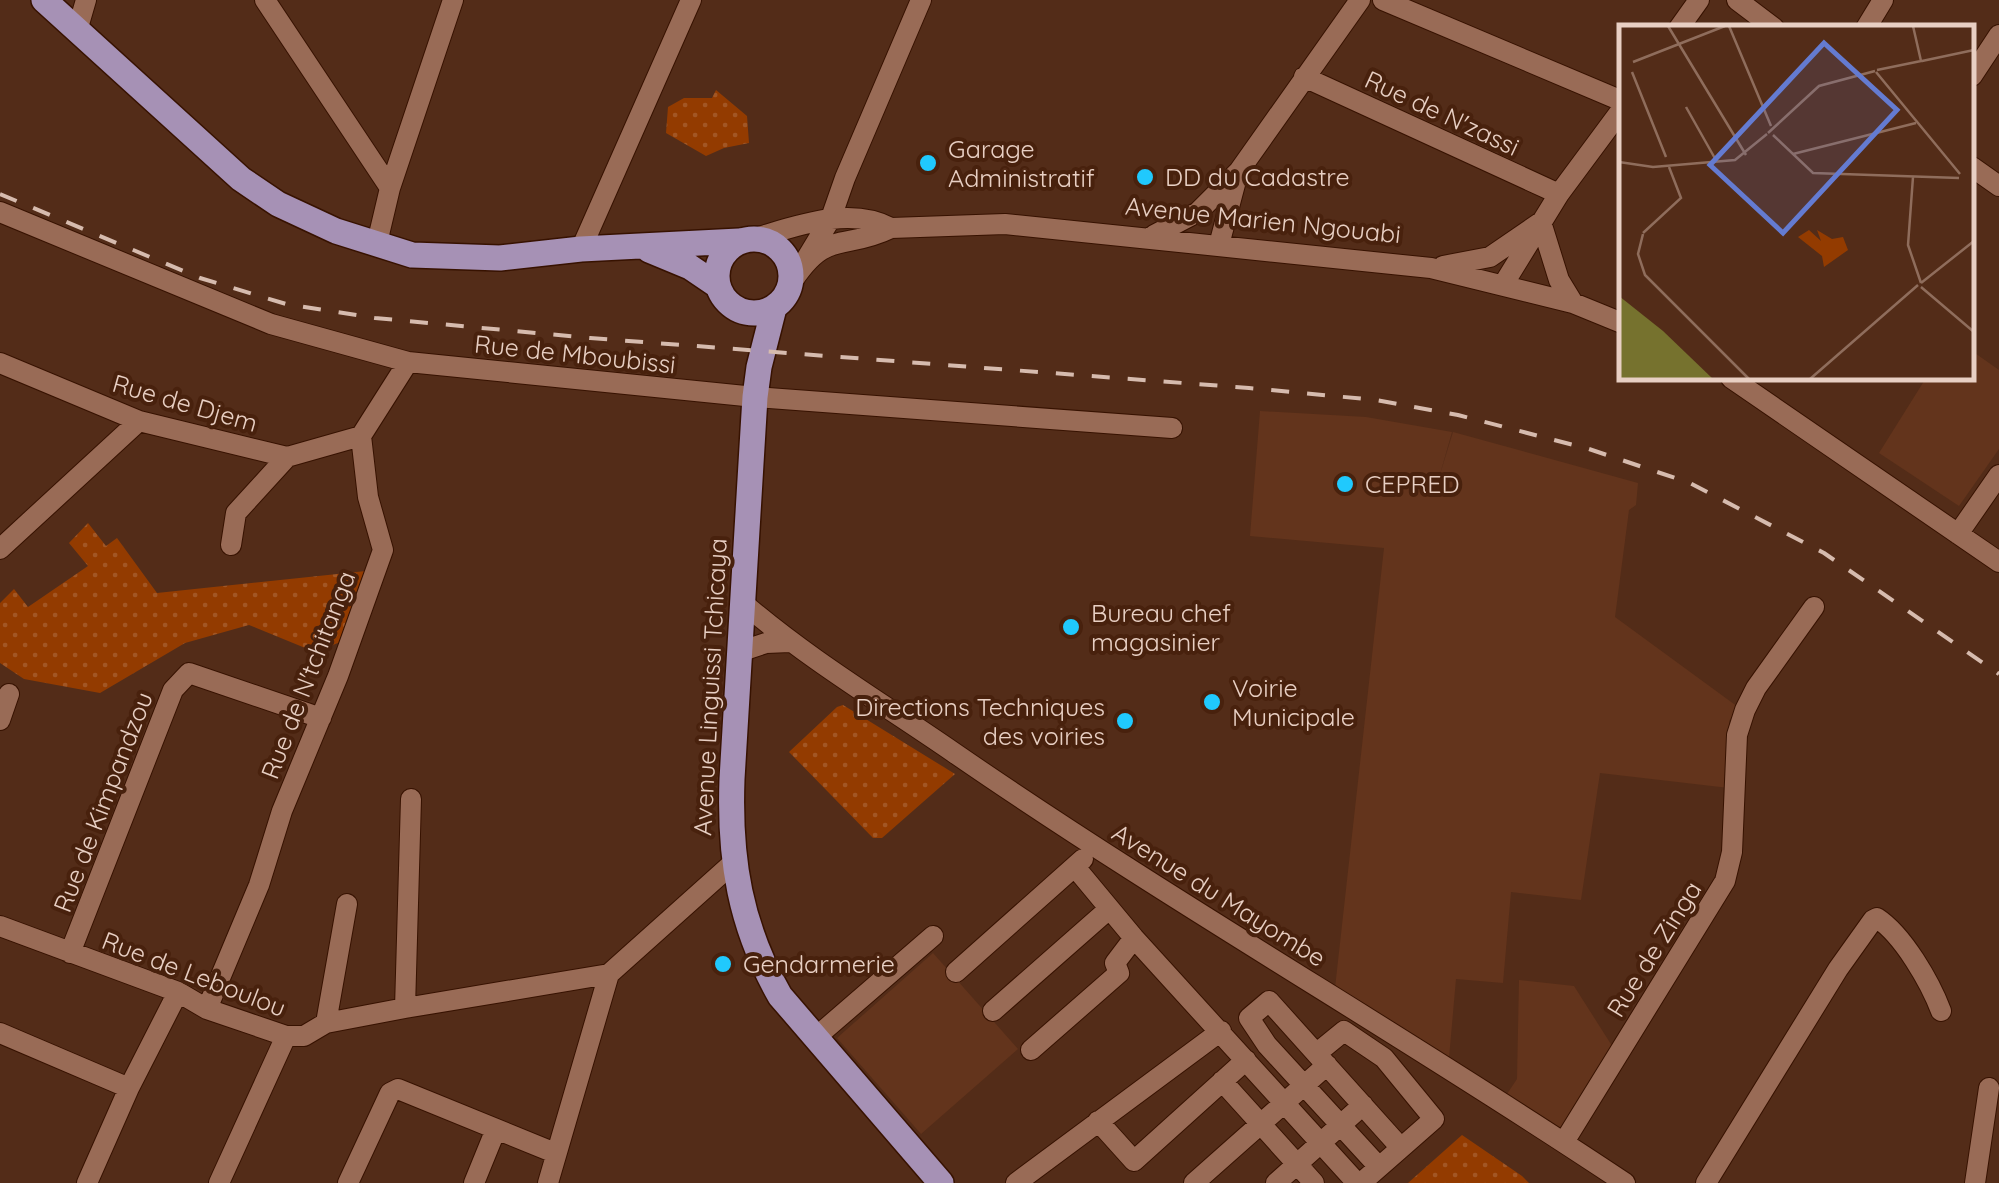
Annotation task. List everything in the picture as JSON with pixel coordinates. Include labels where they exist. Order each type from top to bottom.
[{"type":"main road","name":"Avenue Marien Ngouabi","points":[[44,0],[241,178],[278,204],[336,231],[412,255],[500,258],[581,249],[746,240]]},
{"type":"main road","points":[[746,240],[765,240],[786,257],[791,270],[790,285],[774,308],[758,366],[746,327],[718,286],[716,272],[720,259],[746,240]]},
{"type":"main road","name":"Avenue Marien Ngouabi","points":[[645,248],[690,267],[718,286]]},
{"type":"main road","points":[[734,308],[746,313],[774,308]]},
{"type":"main road","name":"Avenue Linguissi Tchicaya","points":[[758,366],[742,602],[730,834],[732,864],[762,965],[780,996],[940,1183]]},
{"type":"street","points":[[77,30],[86,0]]},
{"type":"street","points":[[264,0],[390,188]]},
{"type":"street","points":[[377,243],[390,188],[453,0]]},
{"type":"street","points":[[581,249],[691,0]]},
{"type":"street","points":[[790,285],[831,218],[921,0]]},
{"type":"street","points":[[1149,237],[1198,212],[1239,172],[1360,0]]},
{"type":"street","points":[[1383,0],[1619,104]]},
{"type":"street","points":[[1681,25],[1699,0]]},
{"type":"street","points":[[1737,0],[1770,25]]},
{"type":"street","points":[[1868,25],[1883,0]]},
{"type":"street","points":[[1974,73],[1999,35]]},
{"type":"street","name":"Rue de N'zassi","points":[[1304,77],[1559,194]]},
{"type":"street","points":[[1503,285],[1540,222],[1619,109]]},
{"type":"street","points":[[1974,168],[1999,186]]},
{"type":"street","points":[[1219,245],[1239,172]]},
{"type":"street","points":[[845,178],[853,205],[870,222]]},
{"type":"street","name":"Avenue Marien Ngouabi","points":[[795,227],[845,178]]},
{"type":"street","name":"Rue de Mboubissi","points":[[3,217],[270,324],[408,362],[755,398],[1172,428]]},
{"type":"street","name":"Avenue Marien Ngouabi","points":[[746,240],[831,218],[882,222],[891,228]]},
{"type":"street","points":[[1431,268],[1490,257],[1540,222]]},
{"type":"street","points":[[1540,222],[1559,280],[1573,303]]},
{"type":"street","name":"Avenue Marien Ngouabi","points":[[805,262],[826,246],[891,228],[1005,224],[1431,268],[1573,303],[1619,322]]},
{"type":"street","points":[[231,545],[236,514],[287,458],[361,436],[408,362]]},
{"type":"street","name":"Rue de Djem","points":[[0,363],[140,421],[287,458]]},
{"type":"street","points":[[1755,383],[1999,562]]},
{"type":"street","points":[[0,549],[140,421]]},
{"type":"street","name":"Rue de N'tchitanga","points":[[207,1010],[383,550],[368,497],[361,436]]},
{"type":"street","points":[[1958,534],[1999,475]]},
{"type":"street","name":"Avenue du Mayombe","points":[[742,602],[790,642],[1096,848],[1625,1183]]},
{"type":"street","name":"Rue de Zinga","points":[[1564,1142],[1725,881],[1732,852],[1737,734],[1756,688],[1814,607]]},
{"type":"street","points":[[740,652],[790,642]]},
{"type":"street","name":"Rue de Kimpandzou","points":[[70,953],[173,690],[190,674],[321,718]]},
{"type":"street","points":[[0,720],[9,694]]},
{"type":"street","points":[[405,1008],[412,799]]},
{"type":"street","points":[[956,972],[1096,848]]},
{"type":"street","points":[[548,1183],[609,974],[732,864]]},
{"type":"street","points":[[1074,867],[1134,938],[1221,1031],[1284,1104],[1319,1144],[1359,1183],[1434,1119],[1384,1058],[1344,1030],[1304,1086],[1284,1104],[1260,1124],[1194,1183]]},
{"type":"street","points":[[326,1024],[347,904]]},
{"type":"street","points":[[993,1011],[1110,909]]},
{"type":"street","points":[[1706,1183],[1838,969],[1873,920],[1884,922],[1912,959],[1933,990],[1941,1011]]},
{"type":"street","name":"Rue de Leboulou","points":[[0,926],[178,992],[207,1010],[286,1036],[304,1036],[326,1024],[405,1008],[609,974]]},
{"type":"street","points":[[815,1038],[933,936]]},
{"type":"street","points":[[1031,1050],[1120,972],[1114,963],[1134,938]]},
{"type":"street","points":[[87,1183],[178,992]]},
{"type":"street","points":[[1379,1167],[1267,1045],[1249,1018],[1269,1001],[1401,1148]]},
{"type":"street","points":[[1016,1183],[1221,1031]]},
{"type":"street","points":[[0,1033],[129,1088]]},
{"type":"street","points":[[219,1183],[286,1036]]},
{"type":"street","points":[[1098,1121],[1134,1161],[1246,1060]]},
{"type":"street","points":[[1222,1081],[1314,1183]]},
{"type":"street","points":[[1975,1183],[1989,1088]]},
{"type":"street","points":[[348,1183],[394,1090],[555,1153]]},
{"type":"street","points":[[1276,1183],[1363,1105]]},
{"type":"street","points":[[474,1183],[496,1129]]},
{"type":"shaded area","points":[[716,90],[747,116],[749,143],[706,156],[666,133],[668,107],[684,98],[712,98]]},
{"type":"shaded area","points":[[1974,352],[1999,370],[1999,449],[1959,506],[1879,453],[1925,380],[1974,380]]},
{"type":"shaded area","points":[[1260,411],[1366,417],[1452,432],[1438,481],[1453,432],[1638,483],[1636,505],[1629,510],[1615,617],[1738,707],[1729,721],[1729,788],[1600,773],[1581,900],[1511,892],[1503,983],[1456,979],[1449,1058],[1335,988],[1384,548],[1250,536]]},
{"type":"shaded area","points":[[88,523],[106,546],[117,538],[157,593],[366,571],[343,641],[315,652],[249,625],[185,643],[100,693],[24,679],[0,663],[0,603],[14,589],[28,607],[88,566],[69,543]]},
{"type":"shaded area","points":[[843,705],[955,774],[882,838],[873,838],[789,752]]},
{"type":"shaded area","points":[[933,953],[1018,1049],[921,1134],[837,1038]]},
{"type":"shaded area","points":[[1519,980],[1574,986],[1614,1049],[1564,1134],[1505,1097],[1517,1079]]},
{"type":"shaded area","points":[[1462,1135],[1522,1176],[1529,1183],[1408,1183]]},
{"type":"railway","points":[[0,194],[200,278],[286,304],[375,318],[1249,388],[1376,400],[1458,415],[1589,449],[1690,483],[1824,553],[1999,674]]},
{"type":"place","name":"Garage Administratif","points":[[928,163]]},
{"type":"place","name":"DD du Cadastre","points":[[1145,177]]},
{"type":"place","name":"CEPRED","points":[[1345,484]]},
{"type":"place","name":"Bureau chef magasinier","points":[[1071,627]]},
{"type":"place","name":"Voirie Municipale","points":[[1212,702]]},
{"type":"place","name":"Directions Techniques des voiries","points":[[1125,721]]},
{"type":"place","name":"Gendarmerie","points":[[723,964]]}]
